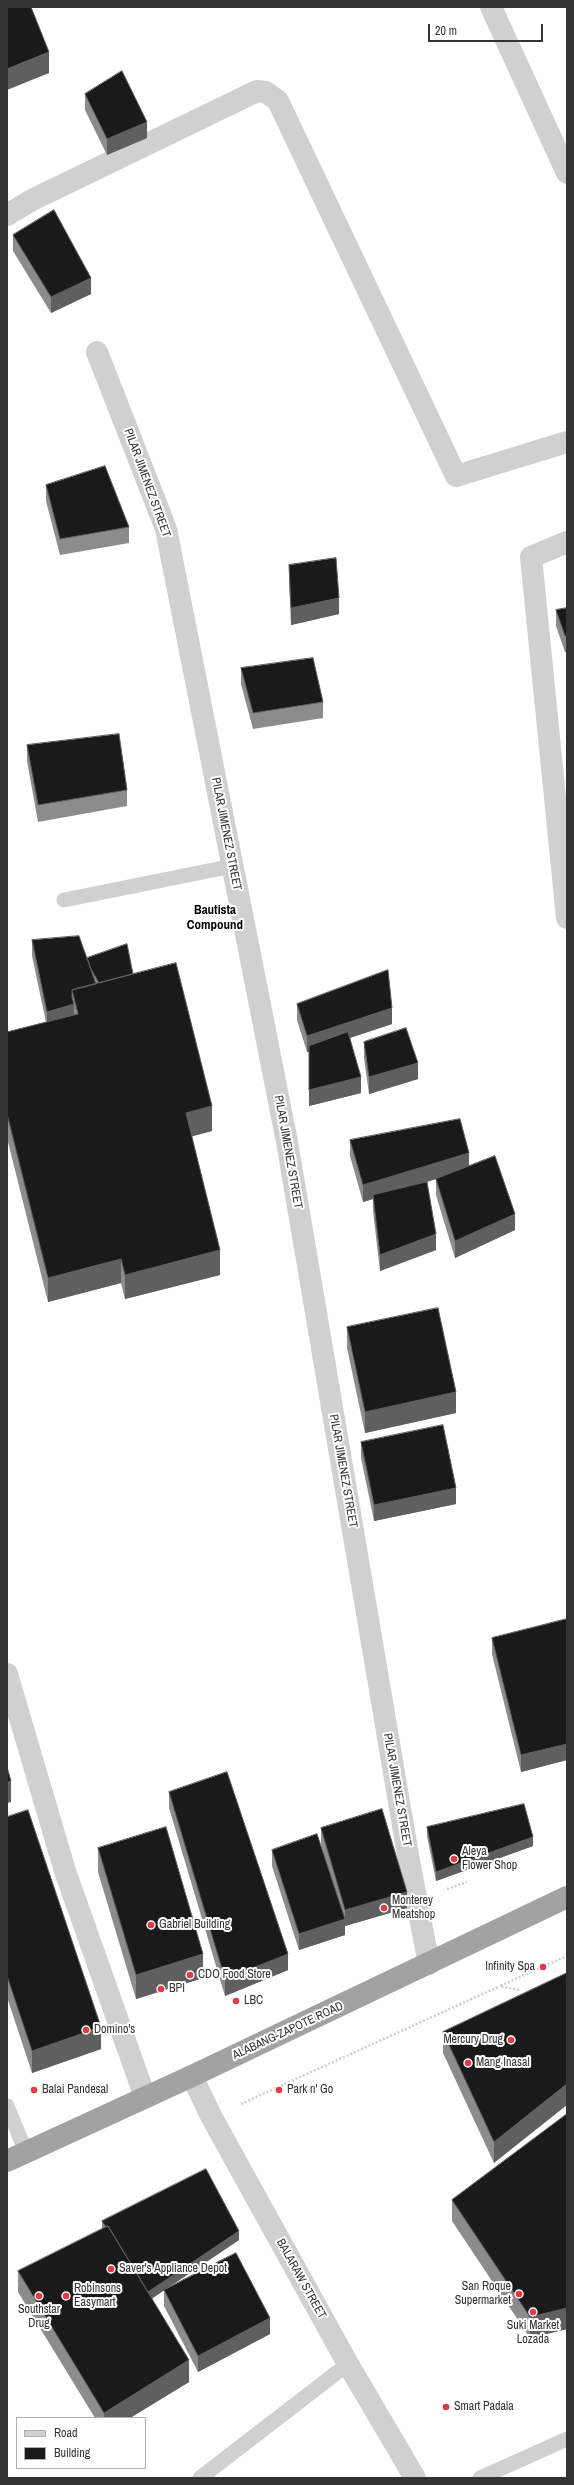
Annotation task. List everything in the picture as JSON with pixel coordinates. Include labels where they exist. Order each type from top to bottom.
[{"type":"highway","name":"ALABANG-ZAPOTE ROAD","points":[[7,2161],[192,2076],[567,1897]]},
{"type":"street","points":[[491,7],[567,173]]},
{"type":"street","points":[[7,215],[32,200],[257,91],[266,92],[278,102],[456,476],[567,442]]},
{"type":"street","name":"PILAR JIMENEZ STREET","points":[[97,352],[166,529],[287,1142],[409,1861],[429,1964]]},
{"type":"street","points":[[567,542],[531,557],[567,918]]},
{"type":"street","points":[[7,1674],[66,1870],[145,2097]]},
{"type":"street","name":"BALARAW STREET","points":[[192,2076],[211,2116],[348,2364],[415,2478]]},
{"type":"lane","points":[[64,900],[233,866]]},
{"type":"lane","points":[[7,2106],[26,2152]]},
{"type":"lane","points":[[200,2478],[348,2364]]},
{"type":"lane","points":[[480,2478],[567,2439]]},
{"type":"path","points":[[211,2116],[567,1956]]},
{"type":"path","points":[[500,1986],[519,1990]]},
{"type":"building","points":[[7,7],[31,7],[49,52],[7,69]]},
{"type":"building","points":[[122,71],[147,122],[107,139],[85,94]]},
{"type":"building","points":[[54,210],[91,278],[51,297],[13,235]]},
{"type":"building","points":[[105,466],[129,527],[60,539],[46,485]]},
{"type":"building","points":[[336,558],[339,598],[291,608],[289,565]]},
{"type":"building","points":[[567,608],[567,636],[565,636],[556,610]]},
{"type":"building","points":[[313,658],[323,702],[253,713],[241,668]]},
{"type":"building","points":[[119,734],[127,790],[38,805],[27,745]]},
{"type":"building","points":[[79,936],[96,984],[72,990],[74,1004],[47,1012],[32,940]]},
{"type":"building","points":[[127,944],[133,974],[99,983],[87,958]]},
{"type":"building","points":[[176,963],[212,1106],[186,1113],[220,1250],[125,1275],[121,1259],[48,1278],[7,1114],[7,1032],[78,1014],[72,990]]},
{"type":"building","points":[[388,970],[392,1008],[307,1036],[297,1004]]},
{"type":"building","points":[[406,1028],[418,1063],[369,1077],[364,1042]]},
{"type":"building","points":[[348,1032],[361,1077],[309,1090],[309,1046]]},
{"type":"building","points":[[460,1119],[469,1153],[363,1185],[350,1140]]},
{"type":"building","points":[[495,1156],[515,1214],[455,1241],[436,1179]]},
{"type":"building","points":[[427,1182],[436,1234],[380,1255],[373,1195]]},
{"type":"building","points":[[438,1308],[456,1392],[365,1412],[347,1327]]},
{"type":"building","points":[[443,1425],[456,1488],[374,1505],[361,1442]]},
{"type":"building","points":[[567,1619],[567,1744],[521,1755],[492,1638]]},
{"type":"building","points":[[7,1767],[11,1781],[7,1782]]},
{"type":"building","points":[[227,1772],[288,1954],[225,1979],[169,1792]]},
{"type":"building","points":[[524,1804],[533,1837],[436,1872],[427,1827]]},
{"type":"building","points":[[382,1809],[407,1892],[345,1910],[321,1828]]},
{"type":"building","points":[[28,1810],[101,2027],[32,2051],[7,1976],[7,1817]]},
{"type":"building","name":"Gabriel Building","points":[[166,1827],[203,1954],[136,1975],[98,1848]]},
{"type":"building","points":[[317,1834],[345,1919],[299,1934],[272,1850]]},
{"type":"building","points":[[567,1973],[567,2084],[494,2142],[443,2032]]},
{"type":"building","points":[[567,2114],[567,2308],[530,2317],[452,2200]]},
{"type":"building","points":[[206,2169],[239,2231],[148,2292],[108,2226],[106,2227],[102,2221]]},
{"type":"building","points":[[108,2226],[189,2360],[104,2413],[18,2271]]},
{"type":"building","points":[[236,2253],[270,2318],[198,2356],[164,2290]]},
{"type":"place","name":"Aleya Flower Shop","points":[[454,1859]]},
{"type":"place","name":"Monterey Meatshop","points":[[384,1908]]},
{"type":"place","name":"Gabriel Building","points":[[151,1925]]},
{"type":"place","name":"Infinity Spa","points":[[543,1967]]},
{"type":"place","name":"CDO Food Store","points":[[190,1975]]},
{"type":"place","name":"BPI","points":[[161,1989]]},
{"type":"place","name":"LBC","points":[[236,2001]]},
{"type":"place","name":"Domino's","points":[[86,2030]]},
{"type":"place","name":"Mercury Drug","points":[[511,2040]]},
{"type":"place","name":"Mang Inasal","points":[[468,2063]]},
{"type":"place","name":"Balai Pandesal","points":[[34,2090]]},
{"type":"place","name":"Park n' Go","points":[[279,2090]]},
{"type":"place","name":"Saver's Appliance Depot","points":[[111,2269]]},
{"type":"place","name":"San Roque Supermarket","points":[[519,2294]]},
{"type":"place","name":"Southstar Drug","points":[[39,2296]]},
{"type":"place","name":"Robinsons Easymart","points":[[66,2296]]},
{"type":"place","name":"Suki Market Lozada","points":[[533,2312]]},
{"type":"place","name":"Smart Padala","points":[[446,2407]]},
{"type":"district","name":"Bautista Compound","points":[[215,918]]}]
